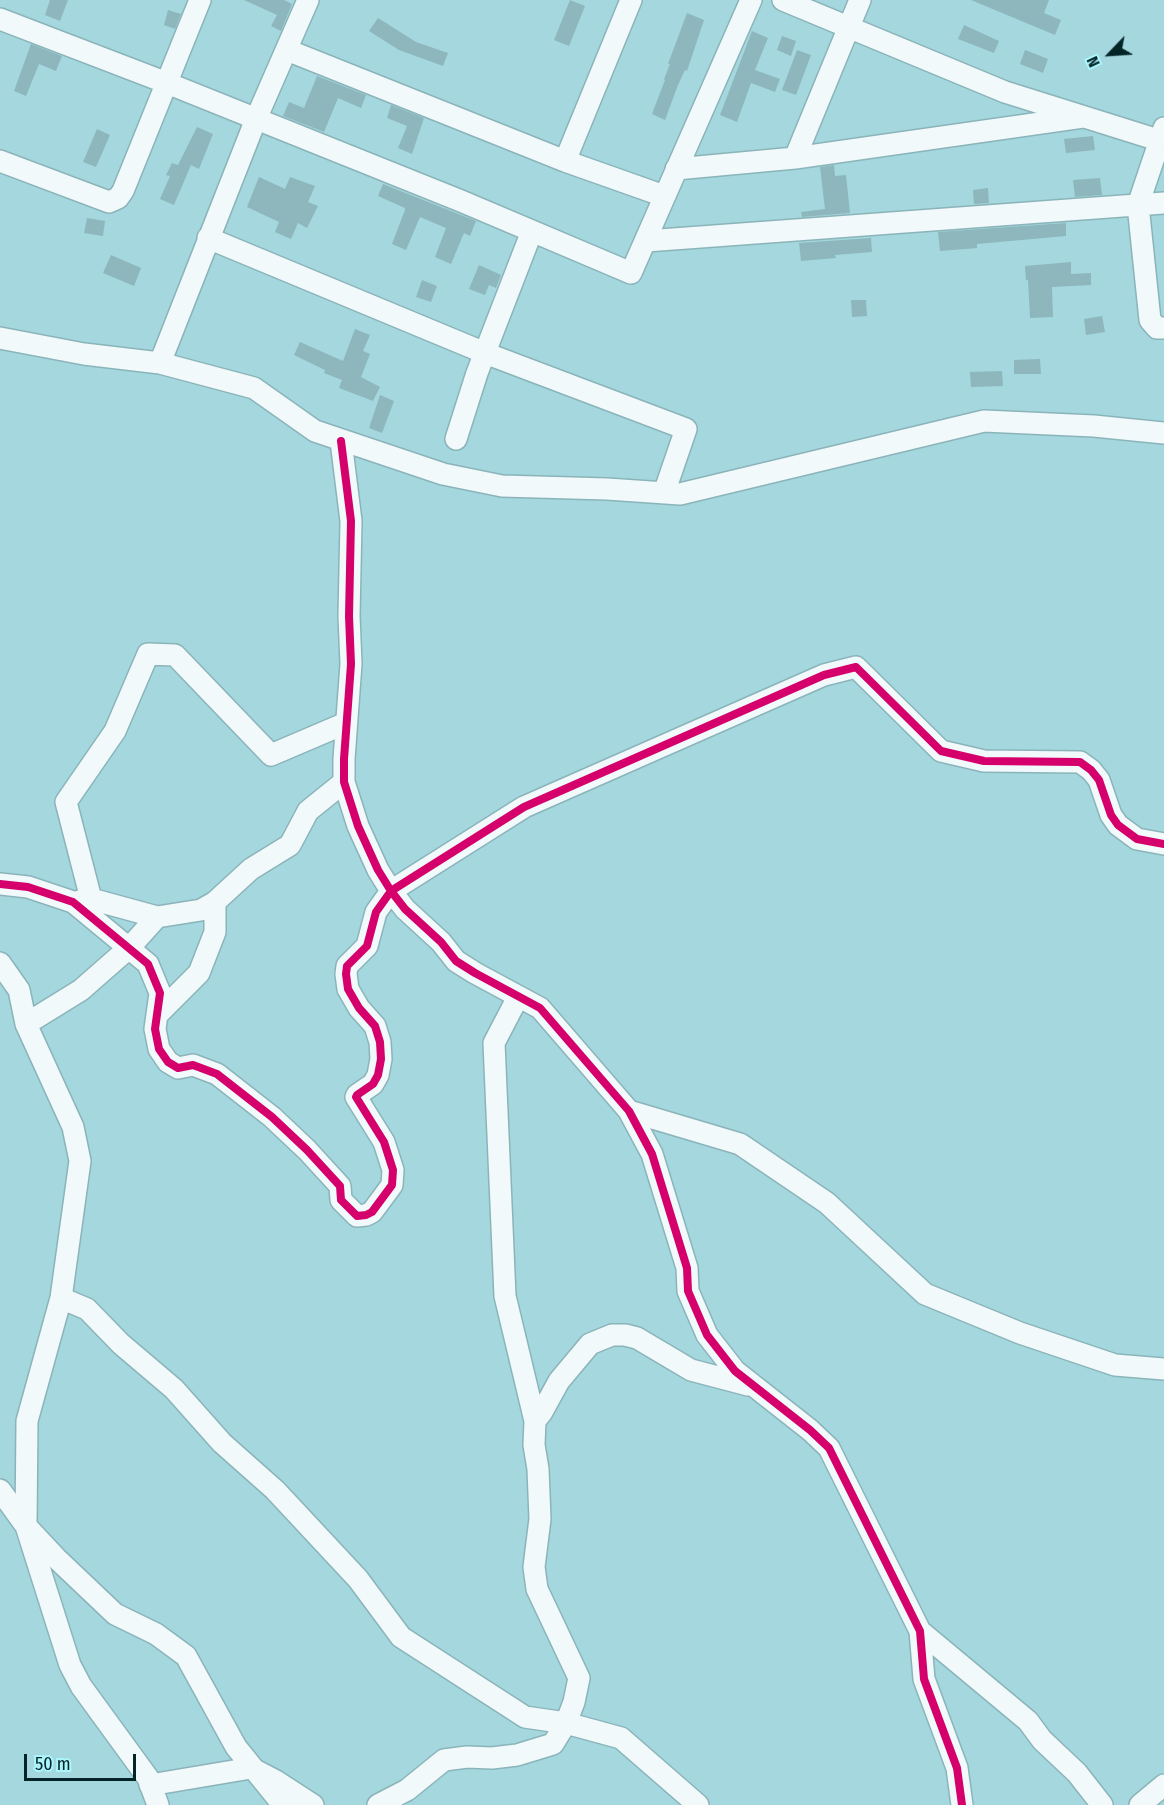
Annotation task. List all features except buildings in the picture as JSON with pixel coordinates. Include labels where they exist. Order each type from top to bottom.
[{"type":"street","points":[[0,161],[109,202],[115,200],[123,191],[200,0]]},
{"type":"street","points":[[160,363],[256,120],[308,0]]},
{"type":"street","points":[[565,160],[631,0]]},
{"type":"street","points":[[0,19],[461,201],[631,273],[751,0]]},
{"type":"street","points":[[783,0],[1005,92],[1083,117],[1161,134],[1138,205],[1150,320],[1157,328],[1164,328]]},
{"type":"street","points":[[795,158],[860,0]]},
{"type":"street","points":[[287,50],[565,160],[664,196]]},
{"type":"street","points":[[676,169],[795,158],[1083,117]]},
{"type":"street","points":[[646,241],[1164,203]]},
{"type":"street","points":[[456,439],[484,353],[532,231]]},
{"type":"street","points":[[208,238],[484,353],[686,429],[664,493]]},
{"type":"street","points":[[0,338],[84,354],[160,363],[254,387],[315,431],[443,474],[502,486],[680,494],[984,422],[1094,426],[1164,433]]},
{"type":"street","points":[[341,441],[351,521],[349,616],[351,664],[344,782],[358,826],[378,870],[405,909],[441,942],[456,961],[540,1008],[629,1112],[652,1155],[687,1268],[688,1291],[707,1335],[735,1371],[810,1430],[829,1448],[920,1631],[924,1679],[957,1768],[962,1805]]},
{"type":"street","points":[[346,723],[271,755],[175,654],[148,654],[115,731],[66,802],[82,901],[148,963],[160,993],[155,1029],[159,1049],[168,1062],[178,1068],[194,1065],[217,1074],[272,1117],[307,1150],[339,1186],[341,1200],[357,1216],[372,1212],[392,1185],[393,1170],[384,1142],[356,1097],[373,1084],[378,1076],[381,1059],[380,1042],[375,1026],[359,1008],[348,989],[347,966],[367,946],[376,912],[391,891],[525,807],[824,675],[856,667],[941,751],[984,761],[1080,762],[1099,780],[1111,814],[1118,825],[1137,839],[1164,844]]},
{"type":"street","points":[[0,884],[28,886],[82,901],[157,917],[201,910],[215,902],[251,869],[290,845],[308,811],[344,782]]},
{"type":"street","points":[[158,1014],[199,973],[215,932],[215,902]]},
{"type":"street","points":[[26,1024],[81,990],[130,947],[157,917]]},
{"type":"street","points":[[0,963],[19,990],[26,1024],[73,1127],[80,1161],[61,1298],[27,1420],[26,1526],[70,1665],[81,1686],[105,1715],[148,1778],[158,1805]]},
{"type":"street","points":[[378,1805],[407,1790],[444,1760],[467,1756],[492,1758],[553,1744],[566,1723],[574,1702],[579,1678],[537,1590],[534,1567],[540,1519],[538,1469],[534,1445],[535,1421],[505,1296],[494,1043],[518,997]]},
{"type":"street","points":[[629,1112],[740,1144],[827,1203],[925,1294],[1020,1333],[1115,1365],[1164,1369]]},
{"type":"street","points":[[61,1298],[87,1309],[121,1344],[174,1389],[222,1443],[276,1490],[358,1579],[401,1637],[525,1717],[566,1723],[621,1738],[698,1805]]},
{"type":"street","points":[[535,1421],[559,1381],[590,1344],[612,1335],[637,1338],[691,1370],[753,1386]]},
{"type":"street","points":[[0,1490],[26,1526],[115,1614],[156,1634],[186,1656],[236,1747],[283,1805]]},
{"type":"street","points":[[920,1631],[1028,1721],[1042,1740],[1077,1773],[1102,1805]]},
{"type":"street","points":[[150,1785],[251,1768],[313,1805]]},
{"type":"street","points":[[1140,1805],[1164,1785]]},
{"type":"cycle path","points":[[341,441],[351,521],[349,616],[351,664],[344,782],[358,826],[378,870],[405,909],[441,942],[456,961],[540,1008],[629,1111],[652,1154],[687,1268],[688,1291],[707,1335],[735,1371],[810,1430],[829,1448],[920,1631],[924,1679],[957,1768],[962,1805]]},
{"type":"cycle path","points":[[0,884],[28,887],[73,902],[148,964],[160,993],[155,1029],[159,1049],[168,1062],[178,1068],[193,1065],[217,1074],[272,1117],[340,1186],[341,1200],[357,1216],[372,1212],[392,1185],[393,1170],[384,1142],[356,1097],[373,1084],[378,1075],[381,1059],[380,1042],[375,1026],[359,1008],[348,989],[347,966],[367,946],[376,912],[391,891],[524,807],[824,675],[856,667],[941,751],[984,761],[1080,762],[1099,780],[1111,815],[1118,825],[1137,839],[1164,844]]}]
